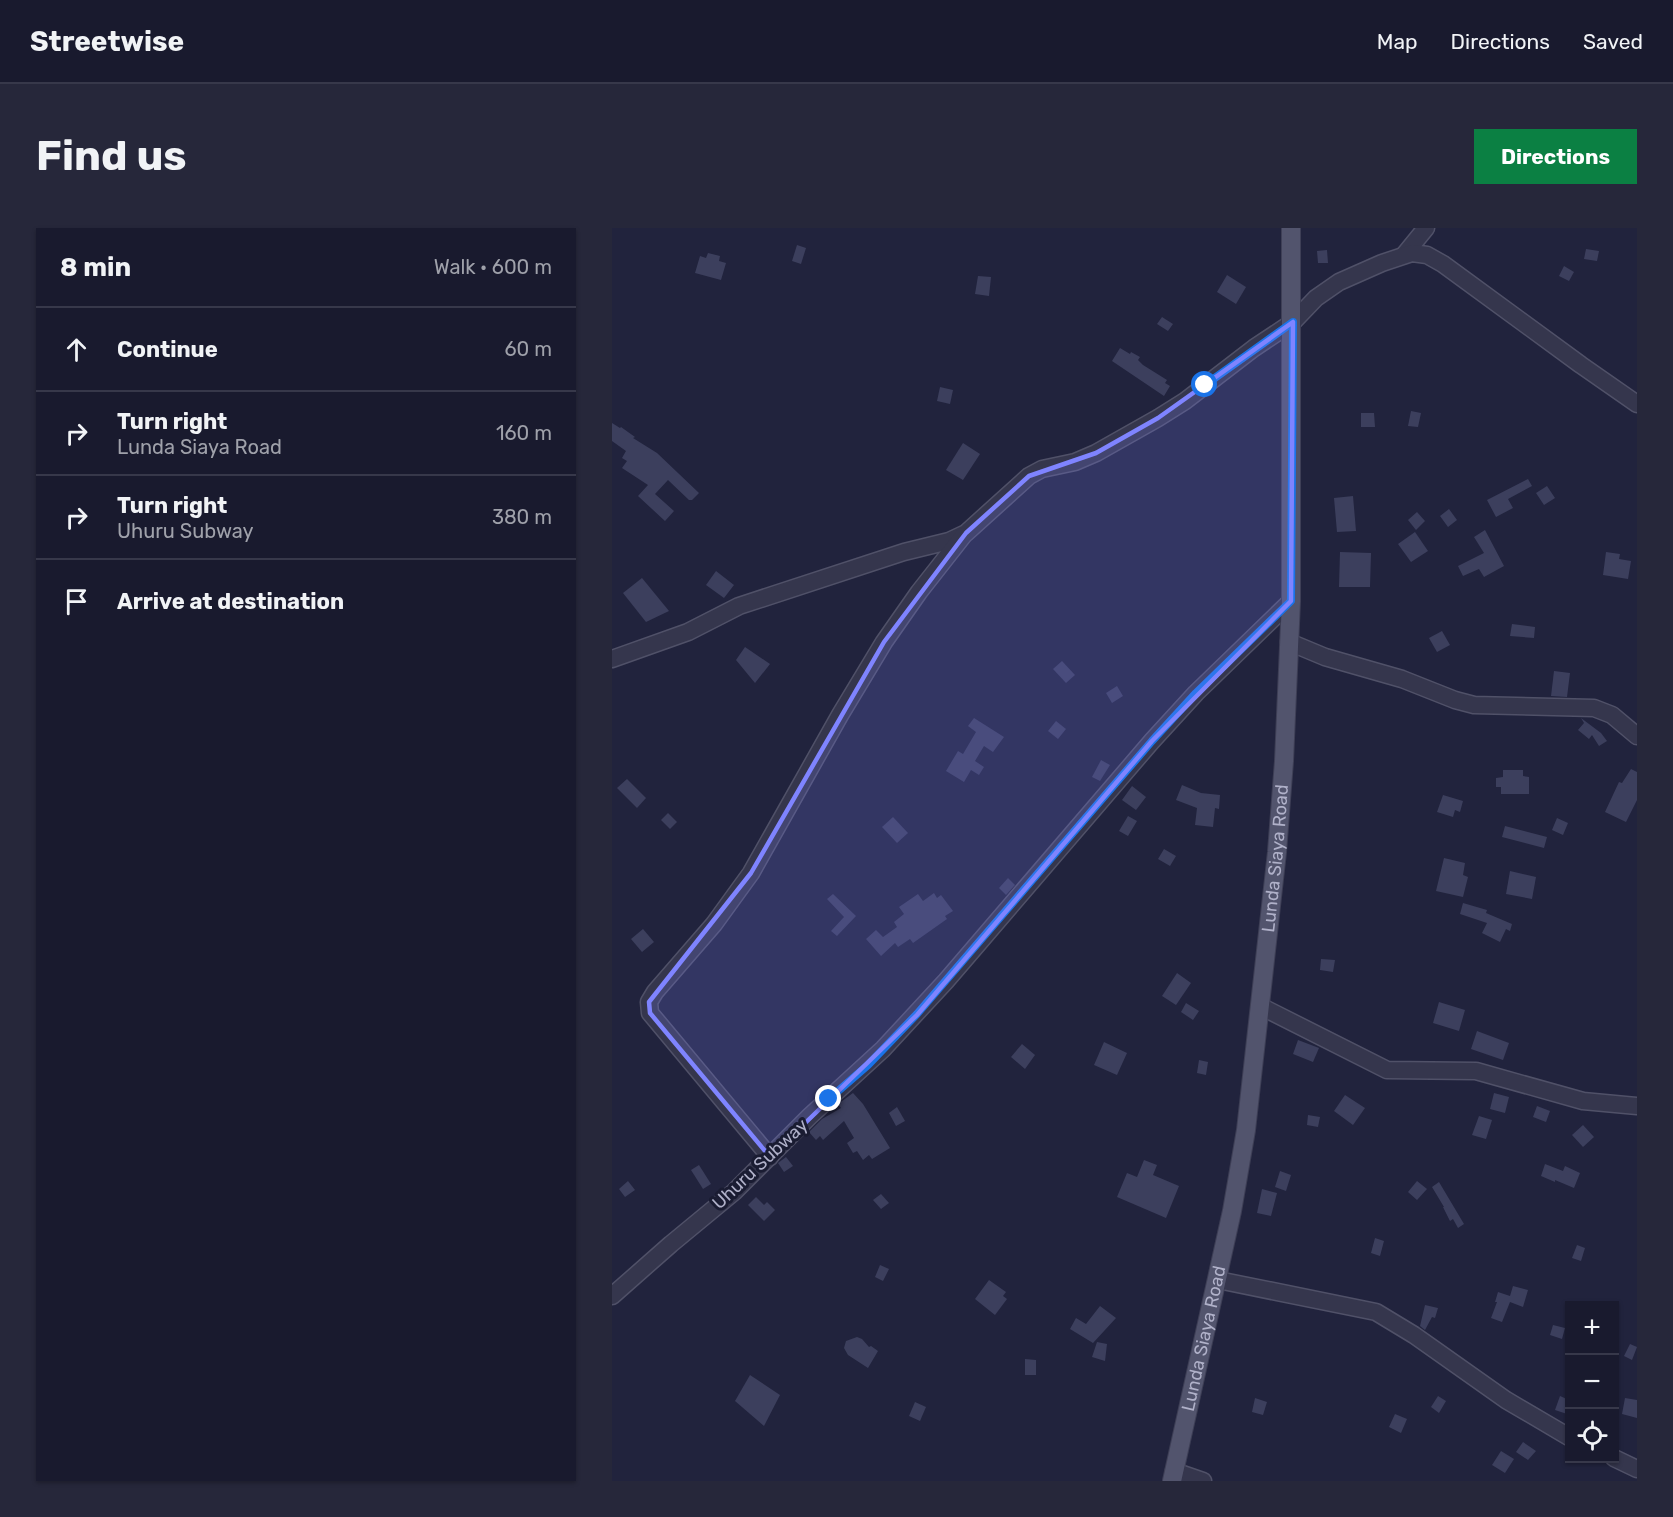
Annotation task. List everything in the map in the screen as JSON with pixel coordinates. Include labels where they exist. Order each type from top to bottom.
[{"type":"main road","name":"Lunda Siaya Road","points":[[1173,1476],[1218,1280],[1246,1130],[1278,841],[1291,601],[1293,322],[1291,228]]},
{"type":"street","points":[[1404,255],[1426,228]]},
{"type":"street","points":[[770,1157],[650,1013],[649,1002],[654,992],[714,924],[752,873],[840,715],[884,642],[919,592],[966,532],[1029,476],[1042,469],[1076,462],[1158,418],[1293,322],[1316,298],[1339,282],[1404,255],[1419,253],[1443,264],[1637,404]]},
{"type":"street","points":[[612,659],[688,632],[739,606],[904,552],[949,541],[966,532]]},
{"type":"street","name":"Uhuru Subway","points":[[612,1296],[734,1192],[810,1116],[868,1065],[917,1014],[1152,741],[1218,671],[1291,601]]},
{"type":"street","points":[[1289,642],[1325,657],[1402,679],[1474,705],[1594,708],[1612,715],[1637,736]]},
{"type":"street","points":[[1260,1006],[1387,1070],[1476,1071],[1582,1101],[1637,1106]]},
{"type":"street","points":[[1218,1280],[1376,1312],[1414,1335],[1506,1400],[1565,1435]]},
{"type":"street","points":[[1619,1460],[1637,1469]]},
{"type":"street","points":[[1173,1476],[1203,1481]]},
{"type":"street","points":[[1633,1481],[1637,1476]]},
{"type":"highlighted area","points":[[1293,322],[1291,601],[1152,741],[917,1015],[770,1157],[650,1013],[649,1002],[751,873],[884,642],[966,533],[1029,476],[1096,453],[1158,418]]},
{"type":"building","points":[[797,245],[806,248],[801,264],[792,261]]},
{"type":"building","points":[[1586,249],[1599,251],[1597,261],[1584,259]]},
{"type":"building","points":[[1327,250],[1328,263],[1318,263],[1317,251]]},
{"type":"building","points":[[708,253],[720,256],[719,261],[726,263],[721,280],[695,273],[700,256],[706,258]]},
{"type":"building","points":[[1564,266],[1574,272],[1569,281],[1559,276]]},
{"type":"building","points":[[1227,275],[1246,287],[1236,304],[1217,292]]},
{"type":"building","points":[[978,276],[991,277],[989,296],[975,294]]},
{"type":"building","points":[[1162,317],[1173,324],[1168,331],[1157,324]]},
{"type":"building","points":[[1120,348],[1140,357],[1138,360],[1143,365],[1167,380],[1165,383],[1170,386],[1164,396],[1112,361]]},
{"type":"building","points":[[940,387],[953,390],[950,404],[937,401]]},
{"type":"building","points":[[1411,411],[1421,413],[1418,427],[1408,426]]},
{"type":"building","points":[[1361,413],[1374,413],[1375,427],[1361,427]]},
{"type":"building","points":[[612,423],[657,453],[699,493],[689,500],[668,480],[655,494],[674,511],[665,521],[638,496],[648,485],[622,468],[627,461],[622,458],[626,451],[612,441]]},
{"type":"building","points":[[963,443],[980,454],[963,480],[946,470]]},
{"type":"building","points":[[1528,479],[1532,486],[1508,499],[1513,508],[1496,517],[1487,500]]},
{"type":"building","points":[[1547,486],[1555,498],[1544,505],[1536,493]]},
{"type":"building","points":[[1353,496],[1356,531],[1337,532],[1334,498]]},
{"type":"building","points":[[1449,509],[1457,520],[1448,527],[1440,516]]},
{"type":"building","points":[[1417,512],[1425,521],[1416,530],[1408,520]]},
{"type":"building","points":[[1485,530],[1504,566],[1484,577],[1479,569],[1463,576],[1458,566],[1484,553],[1474,537]]},
{"type":"building","points":[[1415,532],[1428,551],[1411,562],[1398,544]]},
{"type":"building","points":[[1340,552],[1371,553],[1370,587],[1339,587]]},
{"type":"building","points":[[1606,552],[1620,554],[1619,559],[1631,561],[1628,579],[1603,575]]},
{"type":"building","points":[[716,571],[734,585],[724,598],[706,585]]},
{"type":"building","points":[[642,578],[669,611],[646,622],[623,593]]},
{"type":"building","points":[[1512,624],[1535,627],[1534,638],[1510,636]]},
{"type":"building","points":[[1442,631],[1450,645],[1437,652],[1429,638]]},
{"type":"building","points":[[745,647],[770,664],[755,683],[736,660]]},
{"type":"building","points":[[1062,661],[1075,675],[1066,683],[1053,669]]},
{"type":"building","points":[[1554,671],[1570,673],[1567,697],[1551,696]]},
{"type":"building","points":[[1117,686],[1123,696],[1112,703],[1106,693]]},
{"type":"building","points":[[974,718],[1004,737],[993,752],[984,746],[975,761],[984,767],[979,775],[971,770],[964,782],[946,771],[958,751],[963,754],[976,732],[968,726]]},
{"type":"building","points":[[1581,718],[1601,733],[1607,741],[1599,746],[1592,735],[1589,739],[1578,730],[1584,723]]},
{"type":"building","points":[[1056,721],[1066,729],[1058,739],[1048,731]]},
{"type":"building","points":[[1101,760],[1110,765],[1100,781],[1092,777]]},
{"type":"building","points":[[1631,769],[1637,772],[1637,800],[1626,822],[1605,812],[1619,782],[1622,783]]},
{"type":"building","points":[[1503,770],[1523,770],[1523,776],[1529,777],[1529,794],[1501,794],[1501,787],[1496,787],[1496,778],[1503,777]]},
{"type":"building","points":[[627,779],[646,798],[637,808],[617,788]]},
{"type":"building","points":[[1182,785],[1201,793],[1220,795],[1219,809],[1215,808],[1213,827],[1195,825],[1197,808],[1176,800]]},
{"type":"building","points":[[1132,786],[1146,797],[1136,810],[1122,800]]},
{"type":"building","points":[[1443,795],[1463,801],[1460,812],[1455,810],[1453,817],[1437,812]]},
{"type":"building","points":[[668,813],[677,822],[670,829],[661,820]]},
{"type":"building","points":[[1128,816],[1137,821],[1128,836],[1119,831]]},
{"type":"building","points":[[893,817],[908,833],[897,843],[882,827]]},
{"type":"building","points":[[1557,818],[1568,823],[1563,835],[1552,830]]},
{"type":"building","points":[[1505,826],[1547,837],[1544,848],[1502,837]]},
{"type":"building","points":[[1164,849],[1176,856],[1170,866],[1158,859]]},
{"type":"building","points":[[1444,858],[1465,863],[1463,875],[1468,877],[1463,897],[1436,891]]},
{"type":"building","points":[[1510,871],[1536,877],[1532,899],[1506,894]]},
{"type":"building","points":[[1008,878],[1015,885],[1006,895],[999,888]]},
{"type":"building","points":[[934,893],[937,898],[941,895],[953,911],[945,916],[947,919],[913,943],[910,939],[898,947],[895,943],[881,956],[866,939],[876,930],[883,937],[897,927],[894,922],[904,914],[899,907],[918,894],[923,901]]},
{"type":"building","points":[[833,894],[856,916],[837,936],[831,931],[844,917],[827,899]]},
{"type":"building","points":[[1463,903],[1487,910],[1486,913],[1512,924],[1510,931],[1506,929],[1500,942],[1482,933],[1487,923],[1460,914]]},
{"type":"building","points":[[643,929],[654,942],[642,952],[631,939]]},
{"type":"building","points":[[1321,959],[1335,960],[1333,972],[1320,970]]},
{"type":"building","points":[[1177,973],[1191,983],[1176,1005],[1162,996]]},
{"type":"building","points":[[1439,1002],[1465,1010],[1459,1031],[1433,1023]]},
{"type":"building","points":[[1186,1003],[1199,1011],[1193,1020],[1181,1012]]},
{"type":"building","points":[[1477,1031],[1509,1043],[1503,1060],[1471,1049]]},
{"type":"building","points":[[1298,1040],[1319,1048],[1313,1062],[1293,1054]]},
{"type":"building","points":[[1104,1042],[1127,1053],[1117,1075],[1094,1065]]},
{"type":"building","points":[[1022,1044],[1035,1055],[1025,1069],[1011,1057]]},
{"type":"building","points":[[1199,1060],[1208,1062],[1206,1075],[1197,1073]]},
{"type":"building","points":[[853,1093],[863,1104],[890,1148],[872,1159],[869,1155],[863,1160],[857,1151],[853,1153],[847,1143],[854,1138],[844,1121],[823,1140],[820,1136],[816,1140],[809,1132],[822,1119],[841,1108],[838,1104]]},
{"type":"building","points":[[1494,1093],[1509,1097],[1505,1113],[1490,1109]]},
{"type":"building","points":[[1345,1095],[1365,1108],[1353,1125],[1334,1111]]},
{"type":"building","points":[[1537,1106],[1550,1111],[1546,1122],[1533,1117]]},
{"type":"building","points":[[897,1107],[905,1121],[896,1126],[889,1113]]},
{"type":"building","points":[[1308,1115],[1320,1117],[1318,1127],[1307,1125]]},
{"type":"building","points":[[1479,1116],[1492,1120],[1486,1139],[1472,1135]]},
{"type":"building","points":[[1583,1125],[1594,1137],[1583,1147],[1572,1135]]},
{"type":"building","points":[[786,1157],[793,1166],[784,1172],[778,1163]]},
{"type":"building","points":[[1144,1160],[1157,1165],[1153,1175],[1179,1186],[1166,1218],[1117,1197],[1127,1173],[1137,1177]]},
{"type":"building","points":[[1545,1164],[1563,1171],[1565,1166],[1580,1173],[1574,1188],[1541,1176]]},
{"type":"building","points":[[699,1165],[711,1184],[703,1189],[691,1170]]},
{"type":"building","points":[[1280,1171],[1291,1175],[1286,1191],[1275,1187]]},
{"type":"building","points":[[628,1181],[635,1190],[625,1197],[619,1189]]},
{"type":"building","points":[[1417,1181],[1427,1189],[1417,1200],[1408,1192]]},
{"type":"building","points":[[1439,1182],[1464,1224],[1458,1228],[1453,1219],[1450,1221],[1432,1187]]},
{"type":"building","points":[[1262,1189],[1277,1193],[1271,1216],[1257,1213]]},
{"type":"building","points":[[881,1194],[889,1203],[881,1209],[873,1200]]},
{"type":"building","points":[[756,1197],[764,1205],[767,1202],[775,1210],[764,1221],[748,1205]]},
{"type":"building","points":[[1375,1238],[1384,1241],[1380,1256],[1371,1253]]},
{"type":"building","points":[[1577,1245],[1585,1248],[1581,1261],[1572,1258]]},
{"type":"building","points":[[880,1265],[889,1269],[883,1281],[875,1277]]},
{"type":"building","points":[[989,1280],[1006,1292],[1003,1296],[1007,1299],[995,1315],[975,1299]]},
{"type":"building","points":[[1513,1286],[1528,1290],[1523,1307],[1510,1302],[1502,1322],[1491,1318],[1498,1292],[1510,1296]]},
{"type":"building","points":[[1425,1305],[1438,1308],[1435,1318],[1432,1317],[1425,1330],[1420,1326]]},
{"type":"building","points":[[1100,1306],[1116,1318],[1093,1343],[1070,1329],[1076,1318],[1086,1324]]},
{"type":"building","points":[[1553,1325],[1565,1328],[1562,1339],[1550,1335]]},
{"type":"building","points":[[857,1337],[878,1351],[868,1368],[848,1355],[844,1348],[846,1341]]},
{"type":"building","points":[[1097,1342],[1107,1344],[1105,1361],[1092,1357]]},
{"type":"building","points":[[1630,1344],[1637,1347],[1632,1360],[1624,1356]]},
{"type":"building","points":[[1025,1359],[1036,1360],[1036,1375],[1025,1375]]},
{"type":"building","points":[[750,1375],[780,1395],[764,1426],[735,1401]]},
{"type":"building","points":[[1438,1396],[1446,1401],[1439,1413],[1431,1407]]},
{"type":"building","points":[[1560,1396],[1565,1398],[1565,1413],[1555,1410]]},
{"type":"building","points":[[1255,1398],[1267,1402],[1263,1415],[1252,1412]]},
{"type":"building","points":[[1625,1398],[1637,1400],[1637,1418],[1622,1414]]},
{"type":"building","points":[[915,1402],[926,1407],[920,1421],[909,1416]]},
{"type":"building","points":[[1395,1414],[1407,1419],[1401,1433],[1389,1427]]},
{"type":"building","points":[[1523,1442],[1536,1451],[1528,1460],[1516,1452]]},
{"type":"building","points":[[1501,1451],[1514,1459],[1505,1473],[1492,1465]]},
{"type":"route","points":[[829,1099],[868,1065],[917,1014],[1196,693],[1291,601],[1293,322],[1205,385]]}]
